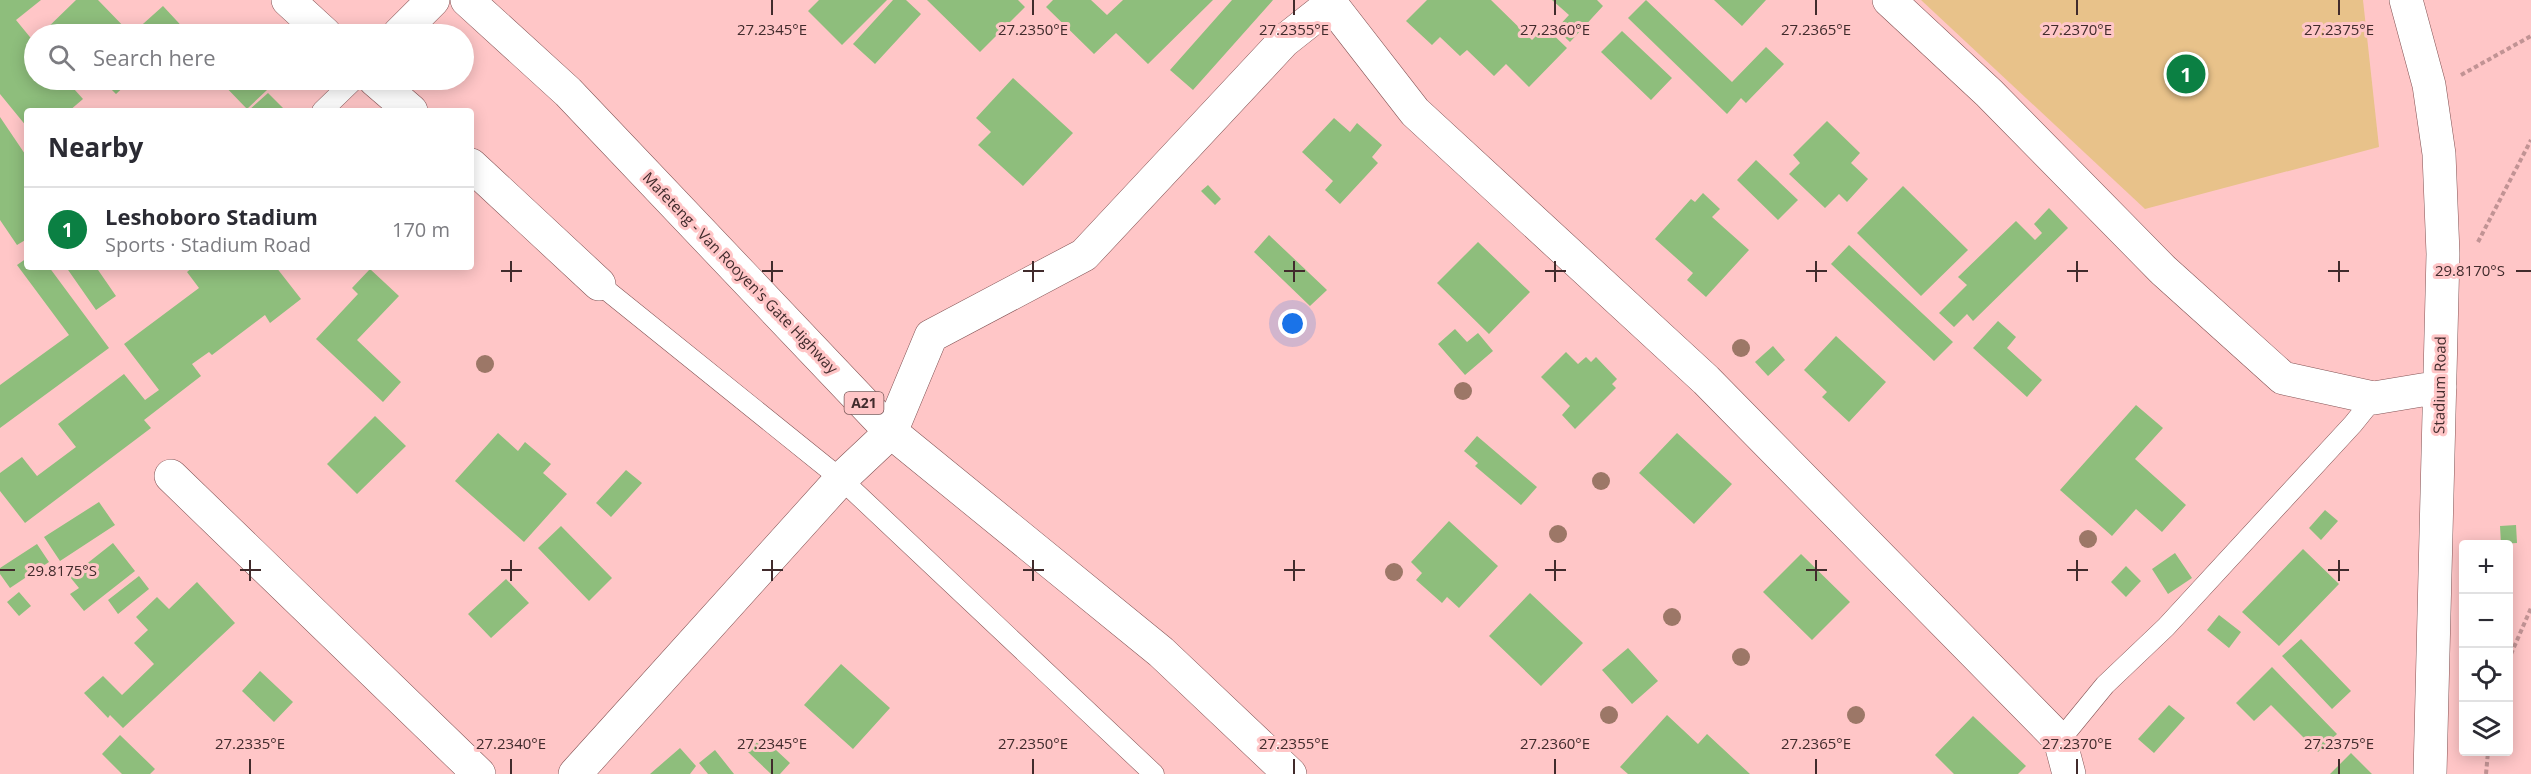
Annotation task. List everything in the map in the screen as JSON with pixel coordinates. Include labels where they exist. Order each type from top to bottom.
[{"type":"street","points":[[288,0],[315,24]]},
{"type":"street","points":[[409,24],[433,0]]},
{"type":"street","name":"Mafeteng - Van Rooyen's Gate Highway","points":[[467,0],[567,92],[891,432],[1161,652],[1290,774]]},
{"type":"street","points":[[1888,0],[1989,93],[2163,270],[2283,378],[2373,398],[2440,387]]},
{"type":"street","name":"Stadium Road","points":[[2406,0],[2429,86],[2439,154],[2443,254],[2430,774]]},
{"type":"street","points":[[575,774],[841,479],[891,432],[931,336],[1084,255],[1284,41],[1330,2],[1415,112],[1706,380],[2060,740],[2069,774]]},
{"type":"street","points":[[387,90],[408,108]]},
{"type":"street","points":[[474,168],[599,284]]},
{"type":"street","points":[[171,476],[479,774]]},
{"type":"lane","points":[[325,108],[344,90]]},
{"type":"lane","points":[[599,284],[841,479],[1154,774]]},
{"type":"lane","points":[[2060,740],[2105,685],[2166,627],[2353,424],[2373,398]]},
{"type":"path","points":[[2429,86],[2460,76],[2531,36]]},
{"type":"path","points":[[2443,254],[2480,241],[2531,140]]},
{"type":"path","points":[[2513,649],[2531,608]]},
{"type":"path","points":[[2486,774],[2488,756]]},
{"type":"shaded area","points":[[1921,0],[2363,0],[2379,147],[2145,209]]},
{"type":"building","points":[[0,0],[41,0],[16,20],[24,30],[24,90],[75,90],[83,99],[72,108],[24,108],[24,123],[0,94]]},
{"type":"building","points":[[76,0],[98,0],[121,24],[51,24]]},
{"type":"building","points":[[819,0],[887,0],[842,45],[808,11]]},
{"type":"building","points":[[893,0],[906,0],[921,14],[875,64],[853,44]]},
{"type":"building","points":[[927,0],[1018,0],[1025,7],[980,52]]},
{"type":"building","points":[[1053,0],[1091,0],[1107,15],[1123,0],[1213,0],[1148,64],[1116,33],[1094,54],[1046,7]]},
{"type":"building","points":[[1232,0],[1273,0],[1193,90],[1170,70]]},
{"type":"building","points":[[1427,0],[1491,0],[1532,40],[1545,27],[1567,48],[1529,87],[1506,64],[1494,76],[1467,50],[1460,56],[1440,37],[1432,45],[1406,21]]},
{"type":"building","points":[[1552,0],[1597,0],[1603,6],[1570,42],[1556,29],[1569,15]]},
{"type":"building","points":[[1646,0],[1732,82],[1766,47],[1784,64],[1746,103],[1741,98],[1727,114],[1628,18]]},
{"type":"building","points":[[1714,0],[1766,0],[1742,26]]},
{"type":"building","points":[[163,6],[180,24],[143,24]]},
{"type":"building","points":[[1622,31],[1672,78],[1651,100],[1601,52]]},
{"type":"building","points":[[1013,78],[1073,133],[1023,186],[978,145],[991,132],[976,118]]},
{"type":"building","points":[[229,90],[267,90],[248,108]]},
{"type":"building","points":[[268,93],[283,108],[251,108]]},
{"type":"building","points":[[0,117],[24,153],[24,241],[17,245],[0,220]]},
{"type":"building","points":[[1334,118],[1350,132],[1357,123],[1382,145],[1372,157],[1378,163],[1340,204],[1325,190],[1333,181],[1302,152]]},
{"type":"building","points":[[1827,121],[1860,153],[1851,163],[1868,179],[1847,202],[1839,194],[1825,208],[1789,174],[1800,163],[1793,155]]},
{"type":"building","points":[[1756,160],[1798,200],[1778,220],[1737,180]]},
{"type":"building","points":[[1208,185],[1221,199],[1215,205],[1201,191]]},
{"type":"building","points":[[1903,186],[1968,250],[1921,296],[1857,233]]},
{"type":"building","points":[[1703,193],[1720,209],[1712,217],[1749,250],[1706,297],[1687,280],[1693,273],[1655,239],[1691,199],[1695,202]]},
{"type":"building","points":[[2049,208],[2068,228],[1973,321],[1967,314],[1954,327],[1939,313],[1967,285],[1958,277],[2016,221],[2035,240],[2042,233],[2034,224]]},
{"type":"building","points":[[1269,235],[1327,290],[1310,306],[1254,252]]},
{"type":"building","points":[[1478,242],[1530,292],[1489,334],[1437,283]]},
{"type":"building","points":[[1849,245],[1953,342],[1934,361],[1831,264]]},
{"type":"building","points":[[24,260],[24,270],[51,270],[109,348],[0,428],[0,385],[69,335],[17,265]]},
{"type":"building","points":[[68,270],[98,270],[116,296],[96,310]]},
{"type":"building","points":[[189,270],[278,270],[301,299],[270,323],[265,315],[212,355],[209,352],[192,364],[201,376],[144,420],[151,428],[25,523],[0,491],[0,473],[22,457],[37,476],[76,447],[58,424],[124,374],[145,400],[159,390],[124,344],[199,288],[187,272]]},
{"type":"building","points":[[371,270],[399,296],[357,340],[401,382],[383,402],[316,339],[358,294],[352,288]]},
{"type":"building","points":[[1998,321],[2016,337],[2007,348],[2042,380],[2027,397],[1973,348]]},
{"type":"building","points":[[1455,329],[1467,342],[1478,333],[1493,351],[1465,375],[1438,344]]},
{"type":"building","points":[[1836,336],[1886,382],[1849,422],[1822,397],[1827,392],[1804,370]]},
{"type":"building","points":[[1773,346],[1785,360],[1768,376],[1755,362]]},
{"type":"building","points":[[1566,352],[1578,364],[1586,357],[1591,362],[1596,357],[1617,379],[1612,384],[1616,388],[1575,429],[1562,415],[1570,406],[1541,377]]},
{"type":"building","points":[[2136,405],[2163,428],[2135,459],[2186,505],[2162,532],[2136,509],[2112,536],[2060,490]]},
{"type":"building","points":[[375,416],[406,446],[357,494],[327,464]]},
{"type":"building","points":[[498,433],[518,451],[525,442],[551,464],[543,473],[567,494],[524,542],[455,481]]},
{"type":"building","points":[[1677,433],[1732,484],[1694,524],[1639,473]]},
{"type":"building","points":[[1477,436],[1537,487],[1521,505],[1475,466],[1478,463],[1464,451]]},
{"type":"building","points":[[626,470],[642,483],[611,517],[596,503]]},
{"type":"building","points":[[99,502],[115,525],[60,561],[44,537]]},
{"type":"building","points":[[2325,510],[2338,521],[2321,540],[2309,528]]},
{"type":"building","points":[[1449,521],[1498,566],[1459,608],[1447,597],[1442,603],[1416,580],[1422,573],[1411,562]]},
{"type":"building","points":[[2516,525],[2517,543],[2513,543],[2513,540],[2501,540],[2500,526]]},
{"type":"building","points":[[561,526],[612,578],[589,601],[538,548]]},
{"type":"building","points":[[113,543],[135,571],[84,611],[70,594],[79,588],[70,577]]},
{"type":"building","points":[[37,544],[49,562],[10,588],[0,574],[0,568]]},
{"type":"building","points":[[2303,549],[2339,584],[2279,646],[2242,612]]},
{"type":"building","points":[[2175,553],[2192,578],[2168,594],[2152,569]]},
{"type":"building","points":[[1801,554],[1850,602],[1812,640],[1763,592]]},
{"type":"building","points":[[2126,566],[2141,581],[2126,597],[2111,582]]},
{"type":"building","points":[[139,576],[149,589],[118,614],[108,600]]},
{"type":"building","points":[[506,579],[529,603],[491,638],[468,614]]},
{"type":"building","points":[[197,582],[235,623],[123,728],[110,715],[108,718],[84,693],[103,676],[122,695],[154,664],[134,643],[148,630],[136,617],[157,597],[169,609]]},
{"type":"building","points":[[19,592],[31,606],[19,616],[7,602]]},
{"type":"building","points":[[1530,593],[1583,643],[1541,686],[1489,636]]},
{"type":"building","points":[[2219,615],[2241,632],[2229,648],[2207,630]]},
{"type":"building","points":[[2301,639],[2351,691],[2332,709],[2282,656]]},
{"type":"building","points":[[1628,648],[1658,681],[1632,704],[1602,670]]},
{"type":"building","points":[[841,664],[890,708],[853,749],[804,705]]},
{"type":"building","points":[[2272,667],[2337,734],[2318,752],[2271,705],[2254,721],[2236,703]]},
{"type":"building","points":[[260,671],[293,702],[274,722],[242,691]]},
{"type":"building","points":[[2169,705],[2185,718],[2154,753],[2138,739]]},
{"type":"building","points":[[1667,715],[1698,744],[1707,734],[1750,774],[1628,774],[1620,767]]},
{"type":"building","points":[[1973,716],[2026,766],[2018,774],[1954,774],[1935,755]]},
{"type":"building","points":[[120,735],[155,769],[150,774],[122,774],[102,754]]},
{"type":"building","points":[[762,737],[790,763],[780,774],[771,774],[748,752]]},
{"type":"building","points":[[680,748],[696,766],[690,774],[650,774]]},
{"type":"building","points":[[715,750],[734,774],[708,774],[699,763]]},
{"type":"building","points":[[2351,753],[2372,774],[2330,774]]},
{"type":"place","name":"Leshoboro Stadium","points":[[2186,74]]}]
